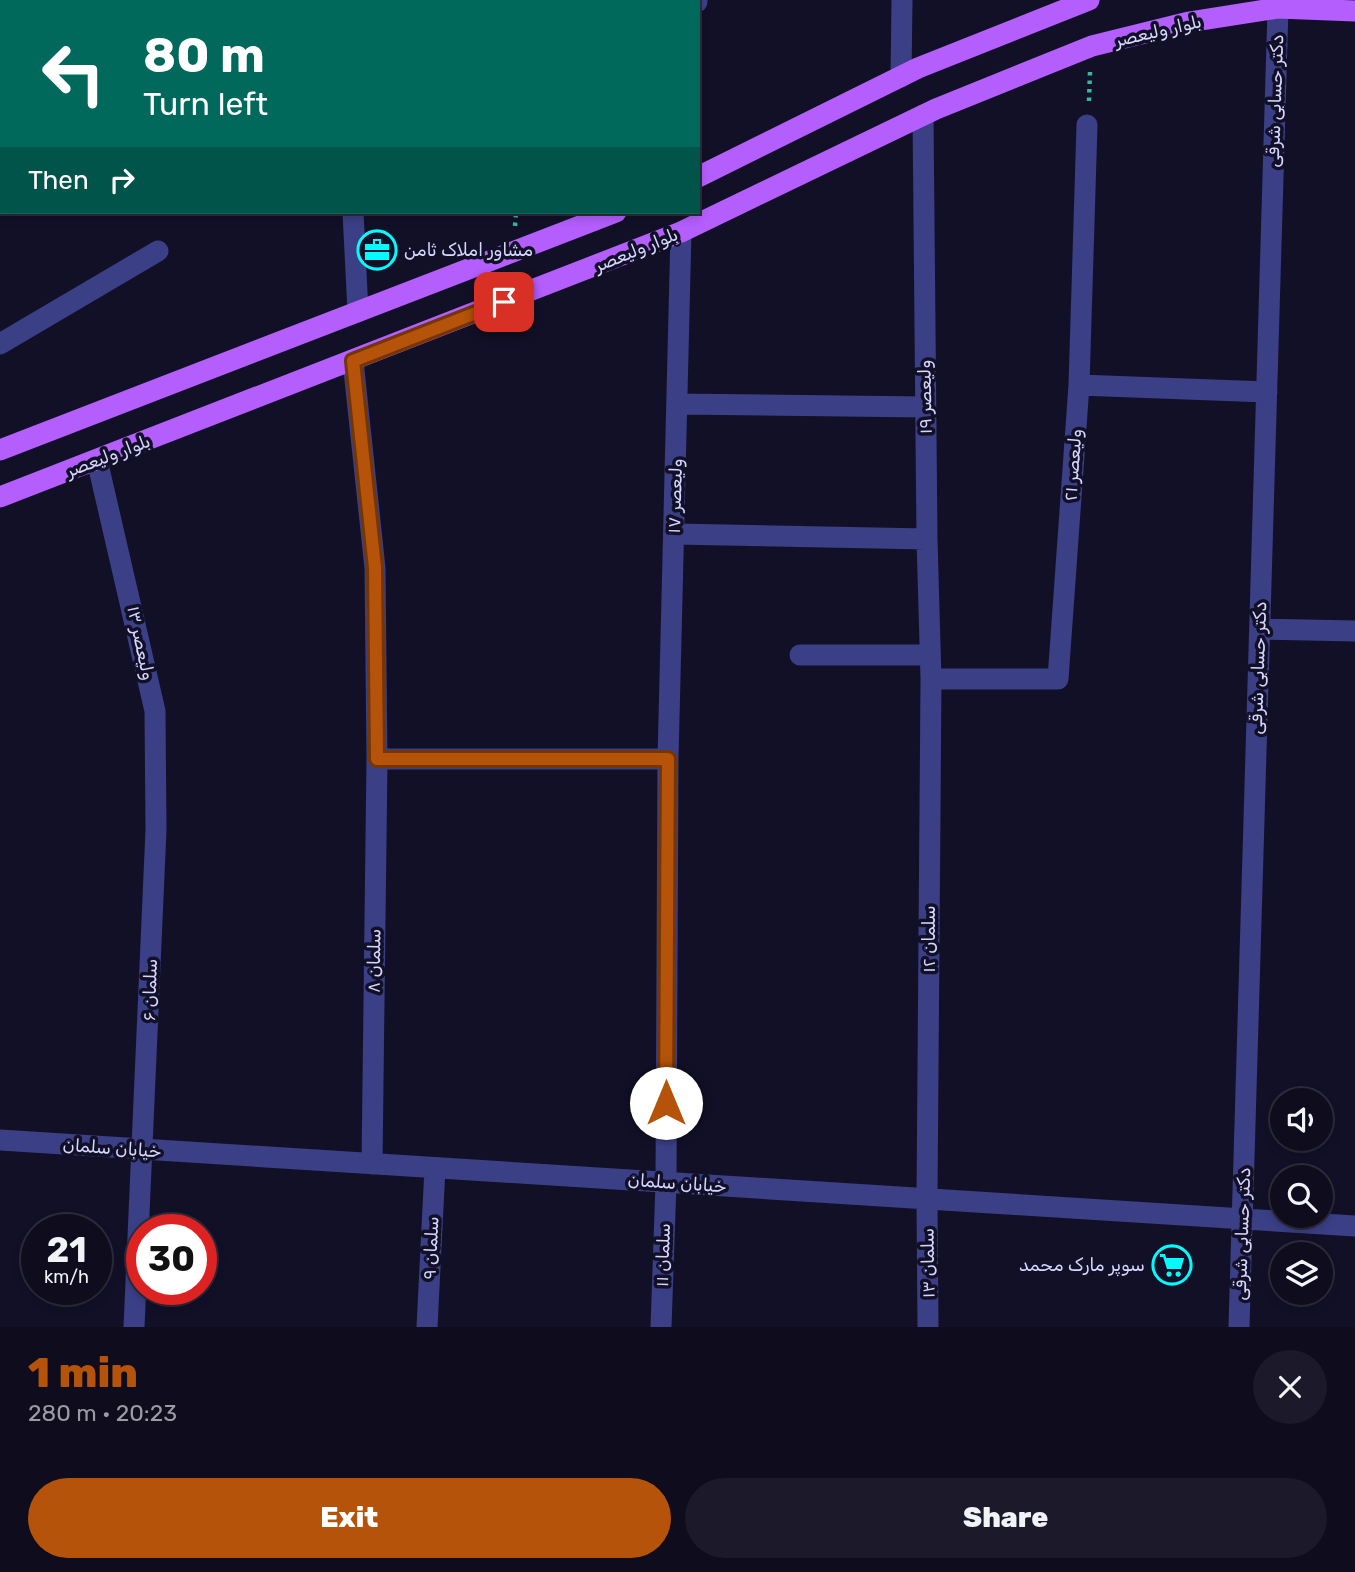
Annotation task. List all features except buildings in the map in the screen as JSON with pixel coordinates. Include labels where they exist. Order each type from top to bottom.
[{"type":"main road","points":[[700,176],[901,77],[1089,0]]},
{"type":"main road","points":[[1189,22],[1195,12],[1197,0]]},
{"type":"main road","name":"بلوار ولیعصر","points":[[0,497],[681,232],[923,115],[1092,46],[1278,4],[1355,11]]},
{"type":"main road","points":[[0,450],[611,214]]},
{"type":"street","points":[[901,77],[902,0]]},
{"type":"street","name":"دکتر حسابی شرقی","points":[[1239,1327],[1278,4]]},
{"type":"street","name":"ولیعصر ۱۹","points":[[923,115],[931,679]]},
{"type":"street","name":"ولیعصر ۲۱","points":[[931,679],[1058,679],[1079,385],[1087,125]]},
{"type":"street","points":[[353,214],[358,312]]},
{"type":"street","name":"ولیعصر ۱۷","points":[[666,1183],[668,759],[681,232]]},
{"type":"street","points":[[0,344],[158,251]]},
{"type":"street","name":"سلمان ۸","points":[[353,361],[375,568],[377,759],[372,1164]]},
{"type":"street","points":[[1079,385],[1267,392]]},
{"type":"street","points":[[677,404],[926,407]]},
{"type":"street","name":"ولیعصر ۱۳","points":[[97,460],[155,710],[156,830]]},
{"type":"street","points":[[674,534],[927,539]]},
{"type":"street","points":[[1259,629],[1355,631]]},
{"type":"street","points":[[800,655],[930,655]]},
{"type":"street","name":"سلمان ۱۲","points":[[927,1199],[931,679]]},
{"type":"street","points":[[377,759],[668,759]]},
{"type":"street","name":"سلمان ۶","points":[[134,1327],[156,830]]},
{"type":"street","name":"خیابان سلمان","points":[[0,1140],[1355,1226]]},
{"type":"street","name":"سلمان ۹","points":[[427,1327],[435,1168]]},
{"type":"street","name":"سلمان ۱۱","points":[[661,1327],[666,1183]]},
{"type":"street","name":"سلمان ۱۳","points":[[927,1199],[928,1327]]},
{"type":"path","points":[[1087,125],[1092,46]]},
{"type":"place","name":"مشاور املاک ثامن","points":[[377,250]]},
{"type":"place","name":"سوپر مارک محمد","points":[[1172,1265]]},
{"type":"route","points":[[504,302],[353,361],[375,568],[377,759],[668,759],[666,1103]]}]
